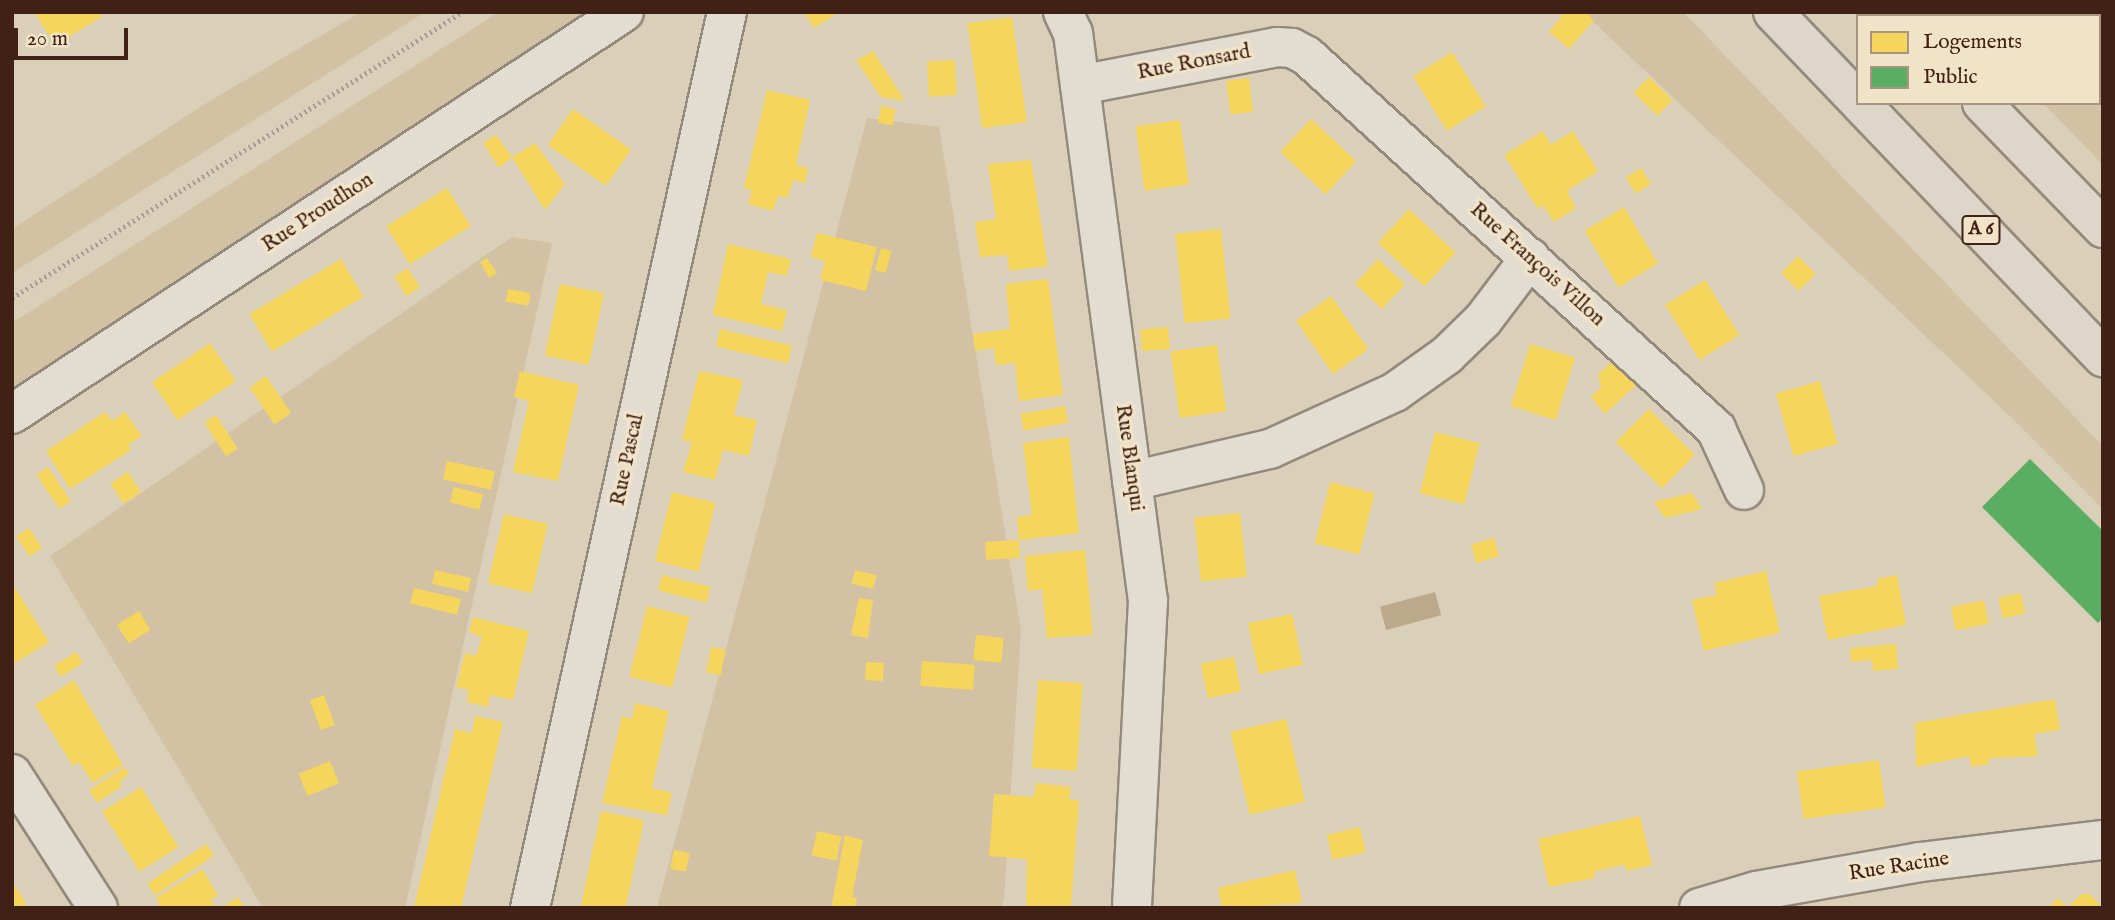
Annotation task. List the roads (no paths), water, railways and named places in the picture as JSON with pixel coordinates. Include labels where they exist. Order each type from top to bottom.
[{"type":"highway","name":"A 6","points":[[1773,12],[1856,99]]},
{"type":"highway","name":"A 6","points":[[1862,105],[2103,357]]},
{"type":"highway","points":[[1984,105],[2103,228]]},
{"type":"street","name":"Rue Proudhon","points":[[12,414],[624,12]]},
{"type":"street","name":"Rue Pascal","points":[[530,908],[727,12]]},
{"type":"street","name":"Rue Blanqui","points":[[1063,12],[1073,33],[1148,601],[1132,908]]},
{"type":"street","name":"Rue Ronsard","points":[[1080,85],[1277,47],[1292,48],[1307,56]]},
{"type":"street","name":"Rue François Villon","points":[[1307,56],[1716,429],[1744,490]]},
{"type":"street","points":[[1132,481],[1270,449],[1395,392],[1447,355],[1474,328],[1530,258]]},
{"type":"street","points":[[12,774],[98,908]]},
{"type":"street","name":"Rue Racine","points":[[1699,908],[1756,891],[1920,862],[2103,840]]}]
